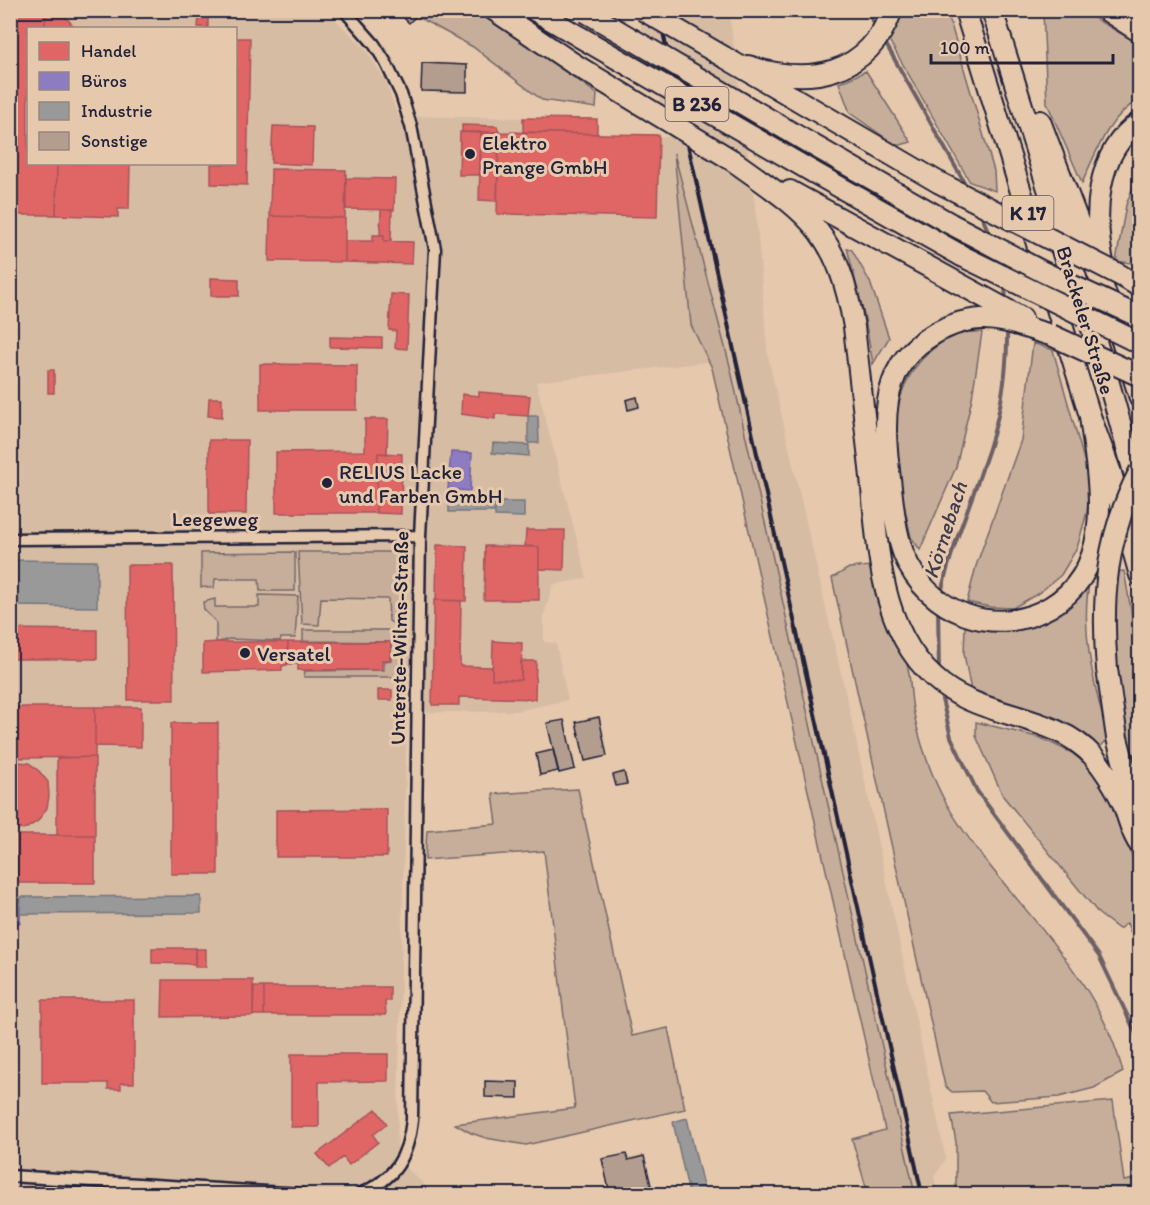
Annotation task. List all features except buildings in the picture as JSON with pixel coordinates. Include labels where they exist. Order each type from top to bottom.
[{"type":"highway","points":[[494,10],[574,64],[732,160],[1051,335],[1140,376]]},
{"type":"highway","name":"B 236","points":[[534,10],[962,256],[1139,343]]},
{"type":"highway","points":[[643,10],[938,182],[1140,287]]},
{"type":"highway","points":[[724,57],[766,71],[806,76],[834,71],[857,60],[870,49],[879,37],[892,10]]},
{"type":"highway","name":"Brackeler Straße","points":[[964,10],[1090,416],[1111,473],[1140,575]]},
{"type":"highway","name":"Brackeler Straße","points":[[992,10],[1108,380],[1140,491]]},
{"type":"highway","points":[[1003,10],[1028,91],[1128,316]]},
{"type":"highway","points":[[1106,10],[1140,32]]},
{"type":"highway","name":"B 236","points":[[585,11],[951,224],[1128,316]]},
{"type":"highway","points":[[1140,122],[1125,134],[1110,158],[1098,202],[1099,246],[1128,316],[1140,398]]},
{"type":"highway","points":[[732,160],[798,209],[816,227],[838,261],[848,289],[886,592],[902,636],[911,651],[942,684],[974,703],[1068,736],[1094,757],[1122,800],[1140,845]]},
{"type":"highway","points":[[1120,275],[1140,280]]},
{"type":"highway","points":[[1051,335],[1003,321],[982,319],[965,321],[932,334],[917,345],[895,374],[886,406],[885,435],[897,530],[911,568],[927,591],[957,611],[984,620],[1012,621],[1040,613],[1074,588],[1094,552],[1100,510],[1090,416]]},
{"type":"highway","points":[[1140,471],[1116,525],[1106,571],[1103,611],[1107,669],[1117,738],[1140,822]]},
{"type":"street","name":"Unterste-Wilms-Straße","points":[[344,10],[374,44],[401,94],[411,126],[433,227],[435,249],[420,536],[412,1120],[410,1138],[399,1168],[375,1188],[360,1194]]},
{"type":"street","name":"Leegeweg","points":[[10,539],[420,536]]},
{"type":"street","points":[[10,1176],[301,1194]]},
{"type":"shaded area","points":[[10,11],[326,11],[364,47],[385,80],[398,116],[597,119],[597,134],[669,137],[637,11],[729,11],[756,213],[768,356],[850,712],[946,1159],[934,1177],[938,1194],[915,1194],[730,366],[685,197],[717,361],[536,382],[587,578],[553,585],[544,615],[544,642],[556,643],[568,700],[517,711],[407,713],[397,1159],[428,1188],[429,1194],[11,1194]]},
{"type":"shaded area","points":[[407,11],[475,11],[511,32],[597,94],[596,108],[542,100],[473,47]]},
{"type":"shaded area","points":[[902,11],[947,11],[994,171],[995,191],[970,182],[889,40]]},
{"type":"shaded area","points":[[1043,11],[1082,11],[1139,44],[1139,100],[1128,107],[1111,125],[1082,183],[1047,103]]},
{"type":"shaded area","points":[[866,71],[911,142],[897,146],[850,113],[839,83]]},
{"type":"shaded area","points":[[674,153],[730,366],[915,1194],[868,1194],[852,1139],[885,1130],[712,368],[691,325]]},
{"type":"shaded area","points":[[1139,171],[1139,264],[1116,261],[1126,205]]},
{"type":"shaded area","points":[[847,248],[852,250],[870,282],[889,338],[873,364],[865,319]]},
{"type":"shaded area","points":[[959,332],[982,332],[972,398],[956,467],[920,550],[911,537],[899,478],[896,421],[901,395],[912,371],[931,350]]},
{"type":"shaded area","points":[[1033,343],[1053,350],[1090,481],[1087,512],[1077,548],[1061,575],[1039,593],[1013,608],[990,607],[967,602],[976,566],[1021,440]]},
{"type":"shaded area","points":[[295,552],[295,591],[260,591],[259,579],[215,579],[214,588],[201,587],[201,553]]},
{"type":"shaded area","points":[[298,552],[393,552],[401,554],[405,565],[404,625],[396,625],[389,621],[388,599],[321,598],[319,625],[302,624]]},
{"type":"shaded area","points":[[871,566],[886,619],[906,659],[913,709],[926,758],[946,803],[993,870],[1069,964],[1091,997],[1110,1033],[1123,1072],[1094,1088],[1059,1097],[991,1102],[982,1091],[952,1092],[945,1086],[832,578],[849,568]]},
{"type":"shaded area","points":[[1124,571],[1139,655],[1139,781],[1122,704],[1115,651],[1115,572]]},
{"type":"shaded area","points":[[1091,574],[1087,594],[1087,636],[1093,678],[1108,739],[1099,748],[1084,737],[971,691],[964,654],[965,627],[1014,627]]},
{"type":"shaded area","points":[[259,595],[298,596],[295,638],[281,638],[280,641],[229,639],[216,643],[216,622],[204,610],[203,602],[215,599],[215,607],[259,607]]},
{"type":"shaded area","points":[[303,630],[402,630],[404,633],[403,677],[304,677],[305,671],[384,670],[384,661],[391,660],[391,642],[303,641]]},
{"type":"shaded area","points":[[976,722],[1041,738],[1072,753],[1095,771],[1124,825],[1139,885],[1139,955],[1127,923],[1119,929],[1099,914],[1003,796],[976,736]]},
{"type":"shaded area","points":[[578,789],[632,1036],[668,1028],[685,1109],[526,1145],[486,1138],[455,1124],[575,1108],[544,851],[425,860],[427,830],[497,824],[493,794]]},
{"type":"shaded area","points":[[1113,1101],[1124,1181],[1139,1178],[1139,1194],[956,1194],[956,1142],[951,1115]]},
{"type":"waterway","name":"Körnebach","points":[[867,10],[876,27]]},
{"type":"waterway","name":"Körnebach","points":[[883,39],[968,189]]},
{"type":"waterway","name":"Körnebach","points":[[980,212],[991,238]]},
{"type":"waterway","name":"Körnebach","points":[[1005,285],[1006,301]]},
{"type":"waterway","name":"Körnebach","points":[[941,594],[949,561],[989,449],[998,416],[1006,365],[1007,330]]},
{"type":"waterway","name":"Körnebach","points":[[938,607],[939,672]]},
{"type":"waterway","name":"Körnebach","points":[[940,691],[951,737],[977,791],[1099,956],[1140,1042]]},
{"type":"railway","points":[[658,10],[922,1194]]},
{"type":"place","name":"Elektro Prange GmbH","points":[[470,154]]},
{"type":"place","name":"RELIUS Lacke und Farben GmbH","points":[[327,483]]},
{"type":"place","name":"Versatel","points":[[245,653]]}]
